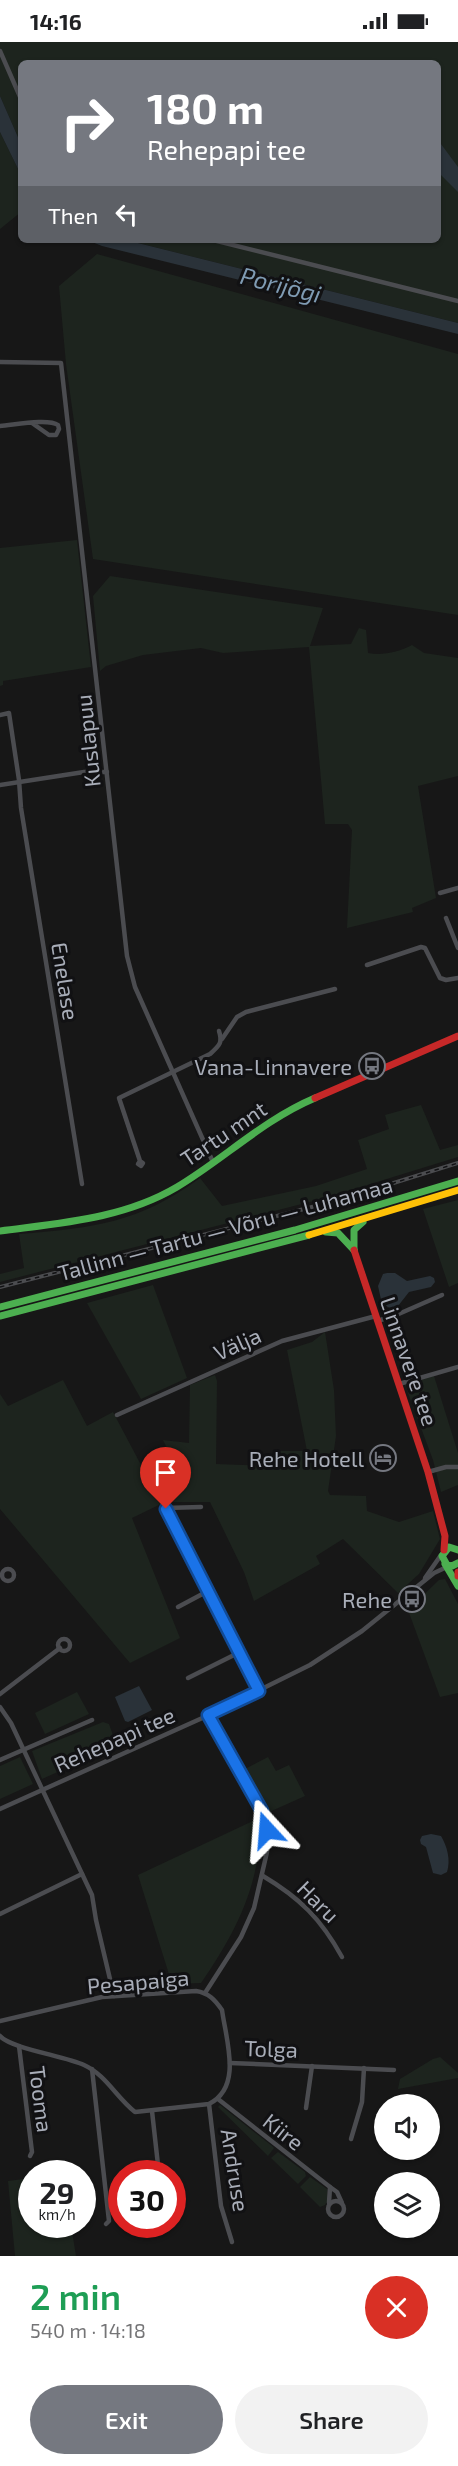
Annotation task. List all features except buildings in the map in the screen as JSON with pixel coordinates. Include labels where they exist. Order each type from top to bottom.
[{"type":"main road","name":"Tartu mnt","points":[[1,1228],[94,1218],[123,1212],[155,1199],[177,1187],[212,1160],[298,1105],[458,1036]]},
{"type":"main road","name":"Tallinn — Tartu — Võru — Luhamaa","points":[[0,1307],[295,1230],[458,1181]]},
{"type":"main road","name":"Tallinn — Tartu — Võru — Luhamaa","points":[[0,1316],[316,1233],[458,1190]]},
{"type":"main road","points":[[354,1250],[352,1236],[356,1227],[372,1217]]},
{"type":"main road","points":[[316,1233],[338,1233],[354,1250]]},
{"type":"main road","name":"Linnavere tee","points":[[354,1250],[428,1472],[446,1544],[442,1559],[458,1586]]},
{"type":"main road","name":"Linnavere tee","points":[[441,1519],[458,1549]]},
{"type":"main road","name":"Linnavere tee","points":[[444,1550],[449,1547],[458,1549]]},
{"type":"main road","points":[[447,1565],[458,1563]]},
{"type":"street","points":[[0,51],[18,92]]},
{"type":"street","points":[[225,243],[458,301]]},
{"type":"street","name":"Kuslapuu","points":[[0,362],[61,363],[131,973],[212,1160]]},
{"type":"street","points":[[0,426],[32,423],[52,422],[58,425],[59,429],[56,435],[49,435],[32,423]]},
{"type":"street","name":"Enelase","points":[[0,714],[9,713],[20,782],[22,815],[82,1184]]},
{"type":"street","points":[[0,785],[84,772],[107,772]]},
{"type":"street","points":[[440,893],[458,888]]},
{"type":"street","points":[[446,918],[458,948]]},
{"type":"street","points":[[367,965],[421,947],[425,948],[440,978],[446,980],[458,978]]},
{"type":"street","points":[[140,1161],[119,1098],[210,1054],[220,1045],[237,1017],[246,1012],[335,989]]},
{"type":"street","points":[[219,1031],[222,1039]]},
{"type":"street","name":"Välja","points":[[117,1415],[282,1341],[394,1316],[442,1295]]},
{"type":"street","points":[[399,1384],[458,1367]]},
{"type":"street","points":[[428,1472],[446,1467],[458,1467]]},
{"type":"street","points":[[201,1507],[165,1508],[259,1691]]},
{"type":"street","name":"Rehepapi tee","points":[[422,1582],[444,1550]]},
{"type":"street","name":"Rehepapi tee","points":[[0,1809],[208,1715],[309,1665],[362,1631],[422,1582],[447,1565]]},
{"type":"street","points":[[178,1606],[208,1591]]},
{"type":"street","points":[[0,1694],[60,1648]]},
{"type":"street","points":[[188,1678],[240,1652]]},
{"type":"street","points":[[0,1707],[12,1723],[92,1896],[114,1996]]},
{"type":"street","points":[[205,1993],[241,1937],[254,1908],[267,1852],[266,1819],[208,1715]]},
{"type":"street","points":[[0,1760],[92,1720]]},
{"type":"street","points":[[0,1914],[82,1874]]},
{"type":"street","name":"Haru","points":[[263,1876],[285,1889],[307,1907],[323,1925],[342,1957]]},
{"type":"street","name":"Pesapaiga","points":[[0,2021],[114,1996],[205,1993],[216,2001],[222,2010],[230,2063],[230,2079],[226,2090],[218,2100]]},
{"type":"street","points":[[0,2036],[7,2042],[55,2054],[92,2069],[105,2079],[126,2105],[135,2112],[209,2104],[218,2100]]},
{"type":"street","name":"Tooma","points":[[19,2046],[32,2152],[30,2156]]},
{"type":"street","name":"Tolga","points":[[230,2063],[394,2070]]},
{"type":"street","name":"Tolga","points":[[306,2109],[312,2066]]},
{"type":"street","points":[[351,2139],[362,2103],[364,2068]]},
{"type":"street","points":[[92,2069],[109,2220],[106,2224]]},
{"type":"street","points":[[94,2084],[105,2079]]},
{"type":"street","name":"Kiire","points":[[218,2100],[330,2187],[337,2193],[342,2203]]},
{"type":"street","name":"Andruse","points":[[209,2104],[221,2206],[232,2242]]},
{"type":"street","points":[[152,2111],[157,2160]]},
{"type":"street","points":[[330,2187],[328,2213],[336,2217],[343,2214],[342,2203],[337,2200],[330,2203]]},
{"type":"shaded area","points":[[0,42],[458,42],[458,323],[138,243],[441,243],[441,60],[18,60],[18,137],[0,96]]},
{"type":"shaded area","points":[[0,132],[18,169],[18,214],[0,229]]},
{"type":"shaded area","points":[[97,254],[458,354],[458,615],[93,559],[66,364],[59,286]]},
{"type":"shaded area","points":[[77,540],[91,667],[3,681],[3,685],[0,686],[0,548]]},
{"type":"shaded area","points":[[110,576],[323,608],[310,646],[351,644],[359,628],[366,630],[368,653],[390,653],[412,645],[424,653],[458,658],[458,776],[418,786],[436,898],[412,908],[413,912],[347,928],[352,830],[348,824],[325,824],[309,647],[223,653],[201,648],[143,655],[106,666],[100,671],[93,596]]},
{"type":"shaded area","points":[[421,1105],[440,1150],[458,1145],[458,1157],[325,1198],[0,1282],[0,1274],[24,1268],[19,1234],[93,1226],[114,1221],[156,1205],[200,1178],[222,1206],[316,1186],[367,1169],[358,1140],[389,1129],[385,1115]]},
{"type":"shaded area","points":[[458,1200],[458,1283],[449,1287],[423,1209]]},
{"type":"shaded area","points":[[153,1285],[187,1378],[141,1399],[87,1303]]},
{"type":"shaded area","points":[[325,1332],[334,1390],[336,1436],[328,1491],[330,1495],[366,1496],[367,1511],[399,1522],[433,1511],[440,1539],[419,1574],[398,1593],[343,1539],[316,1556],[320,1564],[254,1601],[244,1572],[210,1502],[165,1502],[132,1518],[180,1638],[130,1663],[0,1509],[0,1394],[8,1406],[63,1380],[87,1426],[113,1412],[150,1482],[178,1470],[163,1440],[189,1443],[190,1385],[215,1375],[217,1381],[216,1464],[274,1466],[274,1451],[307,1451],[287,1350],[312,1342]]},
{"type":"shaded area","points":[[434,1376],[458,1453],[458,1485],[441,1492],[433,1460],[405,1385]]},
{"type":"shaded area","points":[[445,1579],[458,1604],[458,1693],[440,1697],[408,1610],[439,1580]]},
{"type":"shaded area","points":[[77,1692],[89,1714],[45,1734],[35,1713]]},
{"type":"shaded area","points":[[103,1722],[109,1724],[115,1741],[124,1737],[127,1741],[42,1779],[32,1751]]},
{"type":"shaded area","points":[[20,1757],[33,1784],[0,1799],[0,1766]]},
{"type":"shaded area","points":[[268,1757],[276,1771],[289,1765],[305,1796],[267,1813],[243,1770]]},
{"type":"shaded area","points":[[259,1818],[260,1835],[252,1883],[231,1935],[201,1983],[172,1984],[138,1875]]},
{"type":"shaded area","points":[[440,2057],[458,2073],[458,2078],[398,2089],[400,2079]]},
{"type":"shaded area","points":[[220,2105],[274,2148],[268,2156],[218,2107]]},
{"type":"shaded area","points":[[278,2152],[305,2172],[306,2176],[298,2184],[271,2158]]},
{"type":"shaded area","points":[[310,2177],[327,2189],[328,2200],[325,2205],[320,2207],[300,2187]]},
{"type":"shaded area","points":[[18,2180],[18,2238],[73,2238],[76,2256],[15,2256],[8,2181]]},
{"type":"water","points":[[0,96],[18,137],[18,169],[0,132]]},
{"type":"water","points":[[441,144],[458,167],[458,192],[441,175]]},
{"type":"water","name":"Porijõgi","points":[[94,243],[138,243],[458,323],[458,334]]},
{"type":"water","points":[[395,1273],[407,1281],[430,1276],[435,1282],[431,1287],[409,1292],[398,1306],[390,1308],[382,1304],[378,1286],[383,1274]]},
{"type":"water","points":[[139,1686],[152,1710],[128,1722],[125,1721],[115,1697]]},
{"type":"water","points":[[431,1834],[441,1836],[448,1853],[447,1872],[441,1875],[433,1873],[426,1847],[421,1844],[420,1840],[422,1836]]},
{"type":"railway","points":[[0,1287],[339,1200],[458,1163]]},
{"type":"traffic: fast","points":[[0,1231],[91,1218],[156,1198],[194,1176],[278,1117],[315,1098]]},
{"type":"traffic: fast","points":[[0,1307],[295,1230],[458,1181]]},
{"type":"traffic: fast","points":[[354,1250],[354,1230],[363,1222]]},
{"type":"traffic: fast","points":[[326,1232],[338,1233],[354,1250]]},
{"type":"traffic: fast","points":[[0,1316],[309,1235]]},
{"type":"traffic: fast","points":[[458,1550],[449,1547],[442,1556],[447,1565],[452,1566],[458,1563]]},
{"type":"traffic: fast","points":[[445,1564],[458,1586]]},
{"type":"traffic: slow","points":[[309,1235],[458,1190]]},
{"type":"traffic: jam","points":[[315,1098],[458,1036]]},
{"type":"traffic: jam","points":[[354,1250],[428,1472],[445,1536],[444,1550]]},
{"type":"place","name":"Vana-Linnavere","points":[[372,1066]]},
{"type":"place","name":"Rehe Hotell","points":[[383,1458]]},
{"type":"place","name":"Rehe","points":[[412,1599]]},
{"type":"route","points":[[166,1509],[259,1691],[208,1715],[262,1811],[266,1819],[267,1830]]}]
